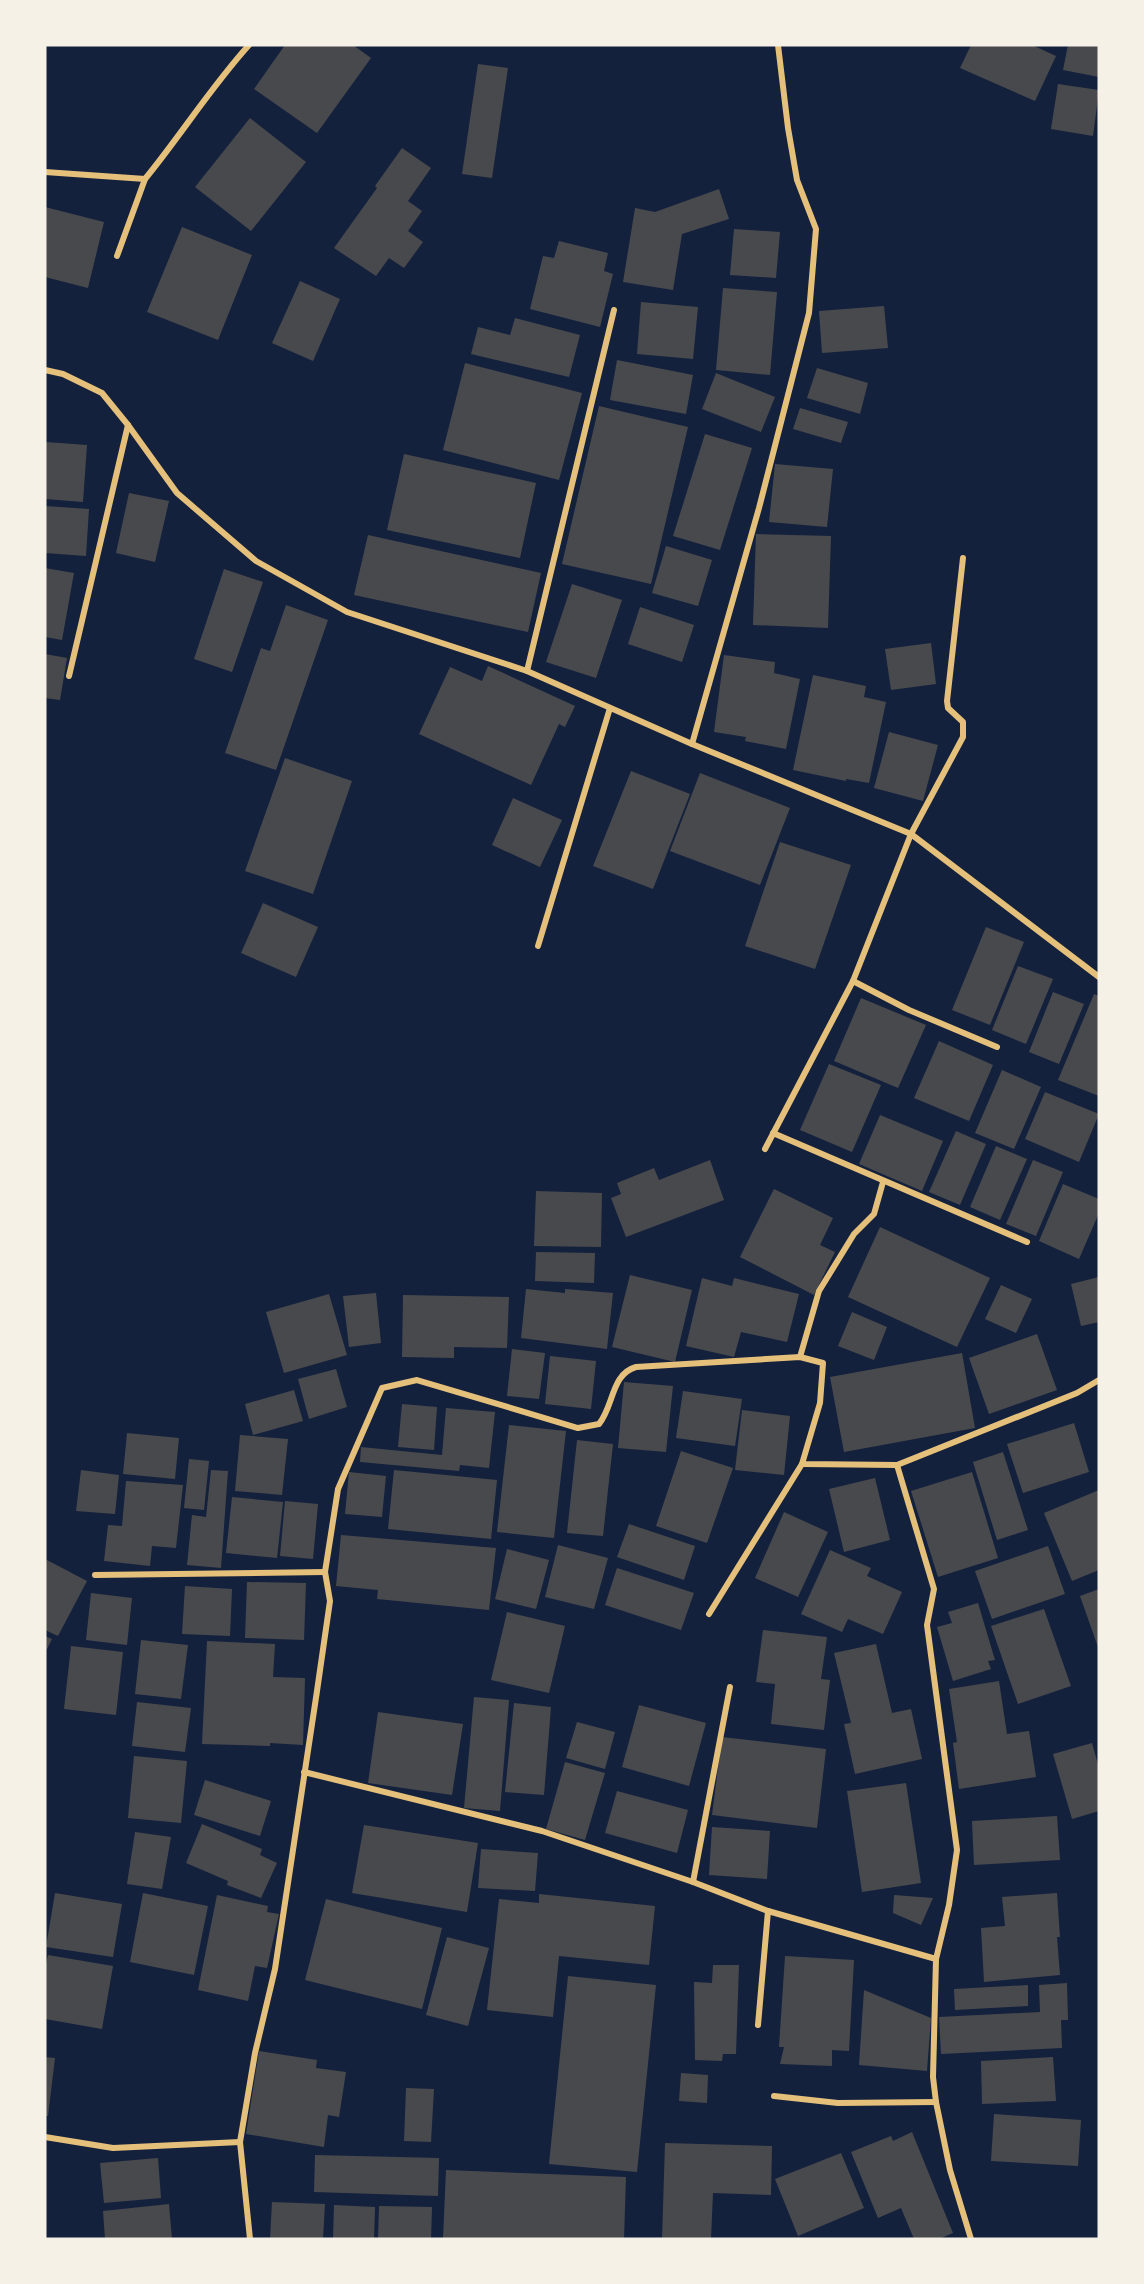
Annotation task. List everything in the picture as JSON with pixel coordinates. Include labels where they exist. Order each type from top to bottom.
[{"type":"street","points":[[117,256],[145,179],[171,148],[222,76],[249,45]]},
{"type":"street","points":[[692,744],[759,508],[809,313],[816,229],[797,180],[778,45]]},
{"type":"street","points":[[45,172],[145,179]]},
{"type":"street","points":[[527,671],[614,310]]},
{"type":"street","points":[[45,370],[63,374],[102,393],[177,493],[256,561],[347,612],[527,671],[692,744],[911,834],[1099,977]]},
{"type":"street","points":[[69,676],[128,425]]},
{"type":"street","points":[[765,1149],[853,981],[911,834],[963,737],[963,722],[948,708],[947,701],[963,558]]},
{"type":"street","points":[[538,946],[610,708]]},
{"type":"street","points":[[853,981],[909,1010],[997,1047]]},
{"type":"street","points":[[773,1133],[1027,1242]]},
{"type":"street","points":[[800,1357],[819,1291],[854,1234],[874,1214],[883,1182]]},
{"type":"street","points":[[250,2239],[240,2142],[255,2053],[275,1970],[330,1601],[325,1572],[338,1489],[382,1388],[417,1380],[578,1428],[599,1424],[606,1416],[619,1379],[626,1370],[636,1367],[800,1357],[823,1362],[820,1403],[802,1464],[708,1614]]},
{"type":"street","points":[[802,1464],[897,1465],[1077,1393],[1099,1380]]},
{"type":"street","points":[[897,1465],[934,1588],[927,1625],[957,1850],[949,1905],[936,1959],[933,2077],[950,2170],[971,2239]]},
{"type":"street","points":[[95,1575],[325,1572]]},
{"type":"street","points":[[693,1882],[730,1687]]},
{"type":"street","points":[[304,1772],[542,1831],[693,1882],[768,1911],[936,1959]]},
{"type":"street","points":[[758,2025],[768,1911]]},
{"type":"street","points":[[774,2096],[838,2103],[936,2102]]},
{"type":"street","points":[[45,2137],[113,2148],[240,2142]]},
{"type":"building","points":[[285,45],[353,45],[371,58],[317,133],[254,89]]},
{"type":"building","points":[[971,45],[1032,45],[1056,56],[1035,101],[960,68]]},
{"type":"building","points":[[1068,45],[1099,45],[1099,77],[1063,70]]},
{"type":"building","points":[[478,64],[508,68],[492,178],[462,174]]},
{"type":"building","points":[[1058,84],[1099,90],[1093,136],[1051,129]]},
{"type":"building","points":[[250,118],[306,162],[251,231],[195,187]]},
{"type":"building","points":[[402,148],[431,168],[408,201],[422,211],[408,231],[423,242],[404,268],[389,258],[376,276],[334,248],[377,188],[375,186]]},
{"type":"building","points":[[719,189],[729,219],[682,234],[673,290],[623,282],[635,208],[655,212]]},
{"type":"building","points":[[45,207],[104,222],[88,288],[45,277]]},
{"type":"building","points":[[182,227],[252,255],[218,340],[147,312]]},
{"type":"building","points":[[734,229],[780,232],[776,278],[730,275]]},
{"type":"building","points":[[559,241],[608,253],[604,271],[613,274],[600,327],[530,309],[543,256],[554,258]]},
{"type":"building","points":[[300,281],[340,299],[313,361],[272,343]]},
{"type":"building","points":[[723,288],[777,292],[770,375],[716,370]]},
{"type":"building","points":[[641,302],[698,307],[693,359],[637,354]]},
{"type":"building","points":[[884,306],[888,348],[822,353],[819,311]]},
{"type":"building","points":[[515,318],[580,335],[569,377],[471,354],[478,327],[510,335]]},
{"type":"building","points":[[617,360],[693,375],[686,414],[610,400]]},
{"type":"building","points":[[465,363],[582,393],[559,480],[443,450]]},
{"type":"building","points":[[817,368],[868,383],[860,414],[807,398]]},
{"type":"building","points":[[716,373],[775,397],[761,432],[702,409]]},
{"type":"building","points":[[599,406],[688,427],[651,584],[562,564]]},
{"type":"building","points":[[800,408],[848,422],[841,443],[793,429]]},
{"type":"building","points":[[705,434],[752,448],[720,550],[673,536]]},
{"type":"building","points":[[45,442],[87,445],[83,502],[45,499]]},
{"type":"building","points":[[404,454],[536,483],[520,558],[387,530]]},
{"type":"building","points":[[775,464],[833,469],[827,527],[769,522]]},
{"type":"building","points":[[129,493],[169,501],[155,562],[116,553]]},
{"type":"building","points":[[45,506],[89,509],[86,556],[45,553]]},
{"type":"building","points":[[756,534],[831,536],[828,628],[753,625]]},
{"type":"building","points":[[368,535],[541,573],[528,632],[354,595]]},
{"type":"building","points":[[666,546],[712,560],[698,606],[652,593]]},
{"type":"building","points":[[45,568],[74,573],[62,640],[45,637]]},
{"type":"building","points":[[224,569],[263,582],[232,672],[194,659]]},
{"type":"building","points":[[572,584],[622,600],[596,678],[546,662]]},
{"type":"building","points":[[286,605],[328,620],[276,770],[225,753],[261,648],[270,651]]},
{"type":"building","points":[[640,607],[694,625],[682,662],[628,644]]},
{"type":"building","points":[[931,643],[936,684],[891,690],[885,649]]},
{"type":"building","points":[[45,654],[67,658],[60,700],[45,698]]},
{"type":"building","points":[[724,655],[775,662],[774,673],[800,679],[786,749],[745,741],[746,737],[714,732]]},
{"type":"building","points":[[488,666],[575,706],[565,727],[559,724],[531,785],[419,734],[450,667],[482,681]]},
{"type":"building","points":[[813,675],[866,686],[864,697],[886,702],[869,783],[846,779],[846,781],[793,770]]},
{"type":"building","points":[[889,732],[938,745],[923,801],[874,788]]},
{"type":"building","points":[[285,758],[352,781],[313,894],[245,871]]},
{"type":"building","points":[[631,771],[690,794],[653,889],[593,866]]},
{"type":"building","points":[[700,773],[790,808],[760,885],[670,851]]},
{"type":"building","points":[[513,798],[562,820],[540,867],[492,845]]},
{"type":"building","points":[[780,842],[851,865],[815,969],[745,946]]},
{"type":"building","points":[[263,903],[318,927],[296,977],[241,953]]},
{"type":"building","points":[[986,927],[1024,942],[990,1025],[952,1010]]},
{"type":"building","points":[[1018,966],[1053,979],[1026,1044],[992,1030]]},
{"type":"building","points":[[1053,992],[1084,1004],[1059,1064],[1029,1052]]},
{"type":"building","points":[[1094,994],[1099,996],[1099,1096],[1058,1080]]},
{"type":"building","points":[[861,998],[926,1025],[898,1088],[834,1061]]},
{"type":"building","points":[[939,1041],[993,1065],[969,1121],[914,1098]]},
{"type":"building","points":[[829,1064],[881,1085],[852,1152],[800,1130]]},
{"type":"building","points":[[1002,1070],[1041,1087],[1014,1149],[975,1133]]},
{"type":"building","points":[[1045,1092],[1099,1114],[1079,1162],[1025,1139]]},
{"type":"building","points":[[880,1115],[943,1141],[922,1191],[859,1164]]},
{"type":"building","points":[[956,1131],[986,1144],[960,1205],[929,1192]]},
{"type":"building","points":[[996,1146],[1027,1159],[1000,1220],[970,1207]]},
{"type":"building","points":[[710,1160],[724,1200],[626,1237],[611,1198],[621,1194],[617,1183],[654,1168],[659,1180]]},
{"type":"building","points":[[1033,1160],[1063,1172],[1036,1236],[1006,1224]]},
{"type":"building","points":[[1063,1184],[1099,1199],[1099,1213],[1079,1259],[1039,1241]]},
{"type":"building","points":[[774,1189],[833,1218],[820,1245],[835,1252],[814,1295],[740,1257]]},
{"type":"building","points":[[536,1191],[602,1193],[601,1247],[534,1246]]},
{"type":"building","points":[[880,1227],[990,1278],[957,1347],[848,1297]]},
{"type":"building","points":[[536,1252],[595,1253],[594,1283],[535,1281]]},
{"type":"building","points":[[630,1275],[692,1290],[675,1362],[612,1347]]},
{"type":"building","points":[[1099,1277],[1099,1322],[1081,1326],[1071,1284]]},
{"type":"building","points":[[702,1278],[732,1286],[734,1278],[799,1294],[787,1342],[741,1332],[734,1357],[686,1346]]},
{"type":"building","points":[[1001,1285],[1032,1299],[1016,1333],[985,1319]]},
{"type":"building","points":[[526,1289],[565,1293],[565,1289],[613,1293],[607,1349],[521,1338]]},
{"type":"building","points":[[376,1293],[381,1343],[349,1347],[343,1296]]},
{"type":"building","points":[[329,1294],[347,1355],[284,1373],[266,1312]]},
{"type":"building","points":[[403,1295],[509,1297],[507,1348],[454,1347],[454,1358],[402,1357]]},
{"type":"building","points":[[852,1312],[887,1327],[874,1360],[838,1346]]},
{"type":"building","points":[[1037,1334],[1057,1390],[989,1414],[969,1358]]},
{"type":"building","points":[[512,1349],[545,1353],[539,1399],[507,1396]]},
{"type":"building","points":[[962,1353],[975,1428],[844,1452],[830,1377]]},
{"type":"building","points":[[550,1356],[596,1361],[591,1409],[545,1404]]},
{"type":"building","points":[[336,1369],[347,1407],[309,1419],[298,1379]]},
{"type":"building","points":[[624,1382],[673,1386],[666,1452],[618,1448]]},
{"type":"building","points":[[294,1390],[303,1421],[253,1435],[245,1404]]},
{"type":"building","points":[[683,1391],[742,1399],[735,1446],[676,1438]]},
{"type":"building","points":[[402,1404],[437,1407],[434,1450],[398,1447]]},
{"type":"building","points":[[446,1408],[495,1412],[489,1468],[460,1465],[459,1471],[360,1462],[361,1447],[442,1455]]},
{"type":"building","points":[[742,1410],[790,1416],[784,1475],[735,1470]]},
{"type":"building","points":[[1074,1423],[1089,1472],[1023,1493],[1007,1444]]},
{"type":"building","points":[[509,1425],[566,1431],[554,1538],[497,1532]]},
{"type":"building","points":[[127,1433],[179,1438],[175,1479],[123,1474]]},
{"type":"building","points":[[240,1435],[288,1439],[282,1495],[235,1491]]},
{"type":"building","points":[[577,1440],[613,1444],[603,1536],[567,1533]]},
{"type":"building","points":[[681,1451],[733,1468],[707,1543],[656,1526]]},
{"type":"building","points":[[1003,1452],[1028,1530],[997,1540],[973,1462]]},
{"type":"building","points":[[189,1459],[209,1461],[204,1510],[184,1508]]},
{"type":"building","points":[[81,1470],[119,1475],[115,1514],[76,1511]]},
{"type":"building","points":[[211,1470],[228,1471],[221,1568],[187,1565],[192,1515],[206,1517]]},
{"type":"building","points":[[394,1470],[497,1480],[491,1539],[388,1529]]},
{"type":"building","points":[[349,1472],[386,1476],[382,1517],[345,1514]]},
{"type":"building","points":[[972,1472],[998,1558],[938,1577],[911,1491]]},
{"type":"building","points":[[875,1478],[890,1540],[844,1552],[829,1489]]},
{"type":"building","points":[[126,1481],[183,1485],[176,1548],[152,1546],[150,1566],[104,1561],[108,1525],[122,1526]]},
{"type":"building","points":[[1099,1490],[1099,1570],[1072,1581],[1044,1513]]},
{"type":"building","points":[[232,1497],[283,1502],[277,1558],[226,1553]]},
{"type":"building","points":[[285,1501],[318,1504],[313,1559],[280,1556]]},
{"type":"building","points":[[784,1512],[828,1532],[798,1597],[755,1578]]},
{"type":"building","points":[[629,1524],[695,1546],[684,1580],[617,1557]]},
{"type":"building","points":[[341,1535],[496,1548],[489,1610],[377,1599],[378,1590],[336,1586]]},
{"type":"building","points":[[558,1545],[608,1558],[594,1609],[545,1597]]},
{"type":"building","points":[[1048,1546],[1065,1594],[992,1619],[975,1571]]},
{"type":"building","points":[[507,1549],[549,1560],[536,1609],[495,1599]]},
{"type":"building","points":[[830,1550],[871,1568],[867,1576],[902,1592],[883,1634],[848,1619],[842,1632],[801,1614]]},
{"type":"building","points":[[45,1559],[87,1581],[58,1636],[45,1630]]},
{"type":"building","points":[[617,1568],[694,1593],[681,1630],[605,1605]]},
{"type":"building","points":[[247,1582],[306,1583],[304,1640],[245,1638]]},
{"type":"building","points":[[185,1586],[232,1589],[230,1636],[182,1634]]},
{"type":"building","points":[[1099,1589],[1099,1650],[1080,1596]]},
{"type":"building","points":[[91,1593],[132,1598],[127,1645],[86,1640]]},
{"type":"building","points":[[978,1603],[995,1660],[988,1661],[991,1669],[953,1681],[937,1627],[952,1623],[948,1612]]},
{"type":"building","points":[[1044,1609],[1071,1686],[1018,1704],[991,1626]]},
{"type":"building","points":[[507,1612],[565,1626],[549,1693],[491,1680]]},
{"type":"building","points":[[763,1630],[827,1637],[821,1679],[830,1680],[824,1730],[771,1724],[775,1684],[756,1682]]},
{"type":"building","points":[[45,1636],[52,1639],[45,1653]]},
{"type":"building","points":[[141,1640],[188,1645],[181,1699],[135,1694]]},
{"type":"building","points":[[207,1641],[275,1644],[273,1677],[305,1678],[303,1745],[202,1744]]},
{"type":"building","points":[[876,1644],[892,1713],[911,1709],[922,1759],[855,1774],[844,1724],[851,1723],[834,1653]]},
{"type":"building","points":[[71,1646],[123,1652],[116,1715],[64,1709]]},
{"type":"building","points":[[999,1681],[1007,1734],[1029,1731],[1036,1777],[959,1789],[953,1743],[957,1742],[949,1689]]},
{"type":"building","points":[[474,1697],[509,1700],[500,1811],[464,1808]]},
{"type":"building","points":[[137,1702],[191,1708],[185,1752],[132,1746]]},
{"type":"building","points":[[514,1703],[551,1707],[544,1795],[505,1792]]},
{"type":"building","points":[[639,1705],[706,1723],[689,1786],[622,1767]]},
{"type":"building","points":[[378,1712],[463,1724],[452,1795],[368,1783]]},
{"type":"building","points":[[577,1722],[615,1732],[605,1769],[566,1758]]},
{"type":"building","points":[[722,1737],[826,1749],[817,1828],[712,1815]]},
{"type":"building","points":[[1092,1743],[1099,1768],[1099,1811],[1072,1819],[1053,1754]]},
{"type":"building","points":[[134,1756],[187,1761],[181,1823],[128,1818]]},
{"type":"building","points":[[565,1762],[605,1773],[585,1840],[546,1829]]},
{"type":"building","points":[[205,1780],[271,1801],[260,1836],[194,1815]]},
{"type":"building","points":[[906,1783],[921,1883],[862,1892],[847,1791]]},
{"type":"building","points":[[617,1791],[688,1810],[677,1853],[605,1833]]},
{"type":"building","points":[[1057,1816],[1060,1860],[974,1865],[972,1821]]},
{"type":"building","points":[[202,1824],[262,1849],[260,1855],[277,1863],[261,1898],[227,1885],[228,1881],[186,1863]]},
{"type":"building","points":[[364,1825],[478,1843],[467,1912],[352,1893]]},
{"type":"building","points":[[712,1827],[770,1831],[767,1879],[709,1875]]},
{"type":"building","points":[[135,1832],[171,1837],[162,1889],[127,1884]]},
{"type":"building","points":[[481,1849],[538,1853],[535,1891],[478,1888]]},
{"type":"building","points":[[55,1893],[122,1904],[113,1957],[46,1947]]},
{"type":"building","points":[[143,1893],[208,1906],[194,1975],[130,1962]]},
{"type":"building","points":[[1057,1893],[1060,1975],[984,1982],[981,1928],[1005,1926],[1002,1897]]},
{"type":"building","points":[[539,1894],[655,1906],[649,1965],[559,1956],[553,2017],[487,2010],[499,1899],[539,1903]]},
{"type":"building","points":[[217,1895],[268,1906],[267,1912],[279,1914],[267,1968],[255,1966],[248,2001],[198,1990]]},
{"type":"building","points":[[894,1895],[933,1898],[921,1925],[893,1913]]},
{"type":"building","points":[[326,1899],[442,1928],[422,2009],[305,1980]]},
{"type":"building","points":[[447,1937],[489,1948],[468,2026],[426,2015]]},
{"type":"building","points":[[48,1955],[113,1966],[102,2029],[45,2019],[45,1969]]},
{"type":"building","points":[[785,1956],[854,1960],[849,2051],[832,2050],[832,2066],[780,2064],[784,2047],[779,2047]]},
{"type":"building","points":[[713,1965],[739,1965],[736,2054],[723,2054],[722,2061],[695,2060],[694,1982],[712,1983]]},
{"type":"building","points":[[568,1976],[656,1985],[637,2172],[549,2164]]},
{"type":"building","points":[[1067,1983],[1068,2020],[1061,2020],[1062,2048],[941,2054],[939,2017],[1040,2012],[1039,1985]]},
{"type":"building","points":[[1028,1985],[1028,2006],[955,2010],[954,1989]]},
{"type":"building","points":[[864,1990],[931,2018],[927,2071],[859,2065]]},
{"type":"building","points":[[259,2051],[317,2060],[316,2068],[346,2072],[339,2117],[328,2115],[324,2147],[246,2134]]},
{"type":"building","points":[[45,2057],[55,2058],[48,2116],[45,2116]]},
{"type":"building","points":[[1053,2057],[1056,2101],[982,2104],[981,2061]]},
{"type":"building","points":[[681,2073],[708,2075],[707,2103],[679,2101]]},
{"type":"building","points":[[406,2088],[434,2089],[431,2142],[404,2141]]},
{"type":"building","points":[[994,2114],[1081,2120],[1078,2166],[991,2161]]},
{"type":"building","points":[[912,2132],[953,2233],[939,2239],[914,2239],[901,2208],[878,2218],[851,2152],[891,2136],[893,2141]]},
{"type":"building","points":[[665,2143],[772,2146],[771,2195],[713,2193],[711,2239],[662,2239]]},
{"type":"building","points":[[841,2153],[864,2208],[798,2236],[775,2179]]},
{"type":"building","points":[[315,2155],[439,2158],[438,2196],[314,2192]]},
{"type":"building","points":[[158,2158],[161,2198],[104,2203],[100,2163]]},
{"type":"building","points":[[446,2170],[626,2177],[624,2239],[443,2239]]},
{"type":"building","points":[[272,2202],[325,2204],[323,2239],[270,2239]]},
{"type":"building","points":[[169,2204],[172,2239],[105,2239],[103,2211]]},
{"type":"building","points":[[334,2205],[375,2207],[374,2239],[333,2239]]},
{"type":"building","points":[[379,2206],[432,2207],[431,2239],[378,2239]]}]
